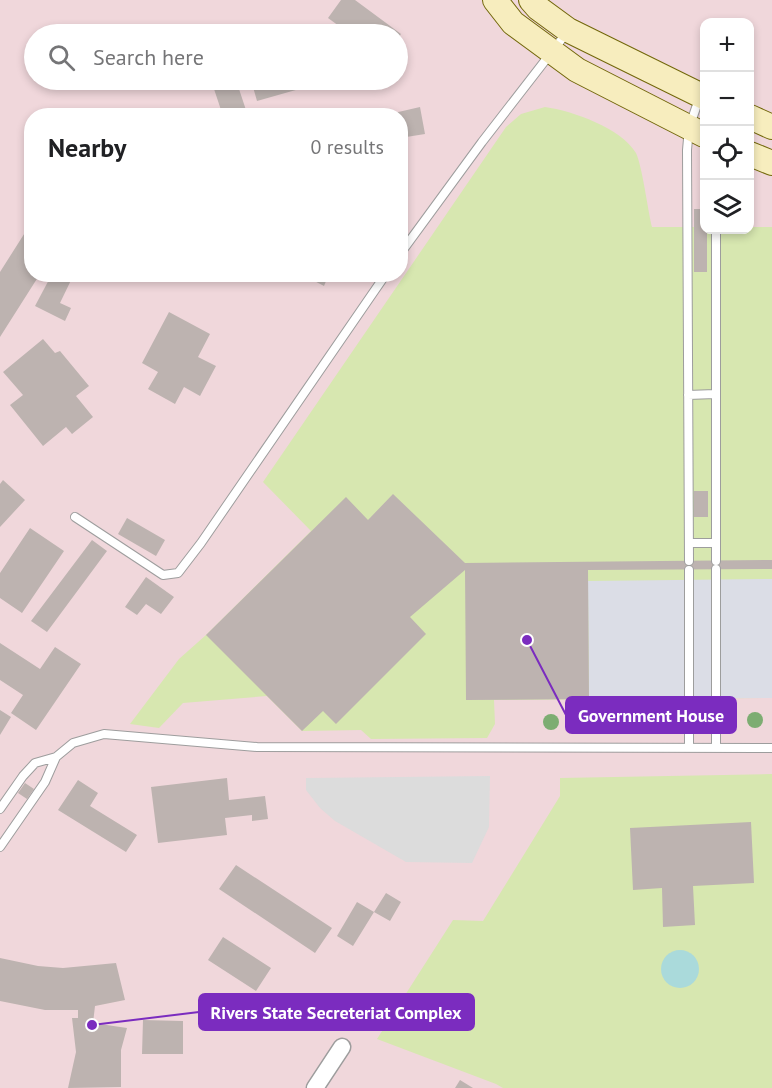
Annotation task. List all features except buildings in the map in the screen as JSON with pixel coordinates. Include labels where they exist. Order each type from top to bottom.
[{"type":"street","points":[[495,0],[513,23],[577,70],[697,132]]},
{"type":"street","points":[[531,0],[538,8],[568,30],[700,95]]},
{"type":"street","points":[[754,119],[772,127]]},
{"type":"street","points":[[754,156],[772,163]]},
{"type":"street","points":[[315,1088],[342,1047]]},
{"type":"lane","points":[[408,243],[568,30]]},
{"type":"lane","points":[[689,748],[687,150],[697,132],[700,110]]},
{"type":"lane","points":[[716,234],[716,748]]},
{"type":"lane","points":[[75,517],[163,575],[178,573],[380,282]]},
{"type":"lane","points":[[688,395],[715,394]]},
{"type":"lane","points":[[689,543],[716,543]]},
{"type":"lane","points":[[0,809],[35,763],[56,757],[73,743],[104,734],[257,747],[772,748]]},
{"type":"lane","points":[[0,847],[45,782],[56,757]]},
{"type":"shaded area","points":[[0,0],[772,0],[772,1088],[0,1088]]},
{"type":"shaded area","points":[[772,579],[772,698],[589,699],[588,581]]},
{"type":"shaded area","points":[[490,776],[489,827],[472,863],[406,862],[335,821],[320,808],[306,790],[306,778]]},
{"type":"green space","points":[[545,107],[569,112],[595,122],[619,136],[636,153],[652,227],[694,227],[694,272],[707,272],[707,234],[754,234],[754,227],[772,227],[772,698],[494,700],[495,724],[487,738],[371,739],[361,730],[302,731],[267,696],[183,703],[159,728],[130,724],[179,659],[311,531],[263,482],[400,282],[408,282],[408,270],[506,127],[521,114]]},
{"type":"green space","points":[[772,774],[772,1088],[503,1088],[377,1039],[453,920],[483,921],[560,796],[560,778]]},
{"type":"water","points":[[680,950],[693,956],[699,969],[693,982],[680,988],[667,982],[661,969],[667,956]]},
{"type":"place","name":"Government House","points":[[527,640]]},
{"type":"place","name":"Rivers State Secreteriat Complex","points":[[92,1025]]}]
